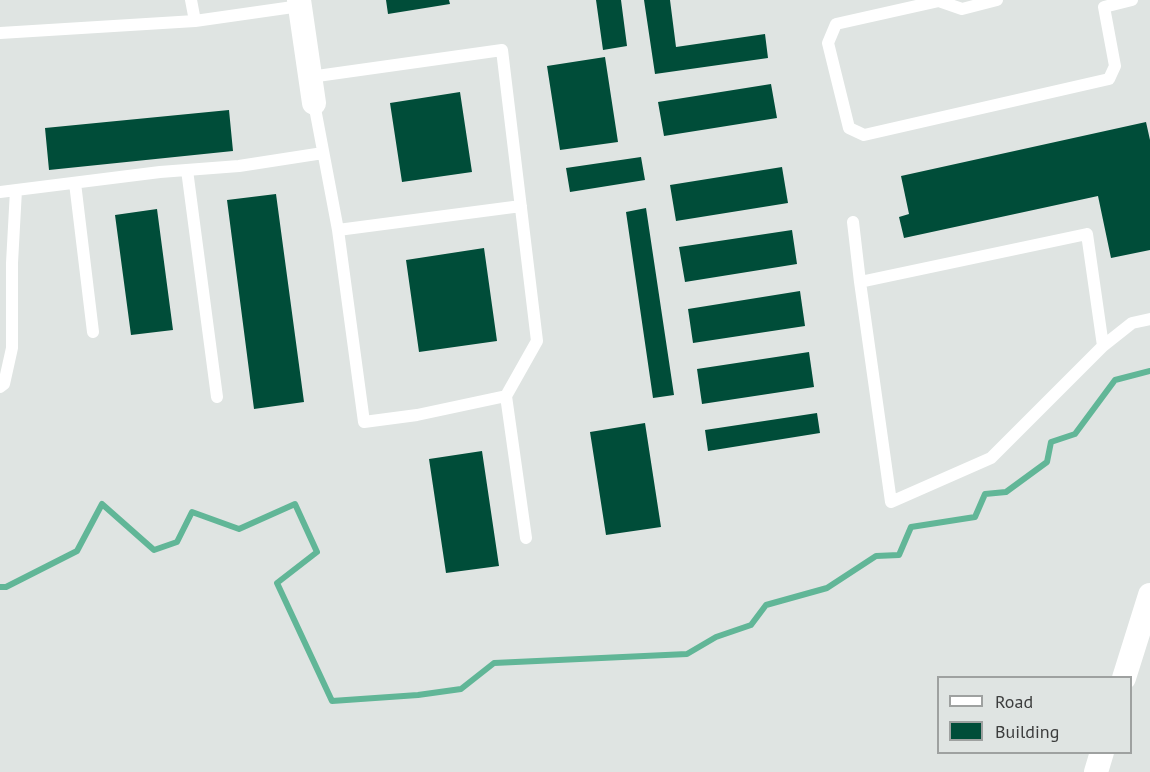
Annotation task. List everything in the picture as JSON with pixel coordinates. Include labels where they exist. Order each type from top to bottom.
[{"type":"street","points":[[299,3],[314,103]]},
{"type":"street","points":[[1125,676],[1150,594]]},
{"type":"street","points":[[1096,772],[1102,754]]},
{"type":"lane","points":[[190,0],[195,21]]},
{"type":"lane","points":[[997,0],[963,9],[939,1],[836,24],[828,43],[849,128],[864,135],[1109,79],[1115,66],[1103,3],[1132,0]]},
{"type":"lane","points":[[0,33],[195,21],[299,3]]},
{"type":"lane","points":[[310,77],[502,50],[537,341],[506,396],[526,538]]},
{"type":"lane","points":[[314,103],[338,231],[364,422],[417,415],[506,396]]},
{"type":"lane","points":[[0,192],[239,166],[323,153]]},
{"type":"lane","points":[[187,170],[217,396]]},
{"type":"lane","points":[[75,183],[93,333]]},
{"type":"lane","points":[[0,387],[4,384],[12,348],[12,263],[16,190]]},
{"type":"lane","points":[[338,231],[521,206]]},
{"type":"lane","points":[[854,222],[860,282],[891,502],[991,458],[1103,346],[1132,323],[1150,319]]},
{"type":"lane","points":[[860,282],[1087,234],[1103,346]]},
{"type":"building","points":[[386,0],[449,0],[450,4],[388,14]]},
{"type":"building","points":[[596,0],[621,0],[627,46],[603,50]]},
{"type":"building","points":[[644,0],[670,0],[676,47],[765,34],[768,58],[655,74]]},
{"type":"building","points":[[605,57],[618,142],[560,150],[547,66]]},
{"type":"building","points":[[771,84],[777,118],[664,136],[658,102]]},
{"type":"building","points":[[460,92],[472,172],[402,182],[390,103]]},
{"type":"building","points":[[229,110],[233,151],[49,170],[45,128]]},
{"type":"building","points":[[1146,122],[1150,140],[1150,250],[1111,258],[1098,196],[904,238],[899,217],[909,214],[901,176]]},
{"type":"building","points":[[641,157],[645,180],[570,192],[566,168]]},
{"type":"building","points":[[782,167],[788,203],[676,221],[670,185]]},
{"type":"building","points":[[276,194],[304,402],[254,409],[227,200]]},
{"type":"building","points":[[646,208],[674,395],[653,398],[626,212]]},
{"type":"building","points":[[157,209],[173,330],[131,335],[115,215]]},
{"type":"building","points":[[792,230],[797,264],[685,282],[679,247]]},
{"type":"building","points":[[484,248],[497,341],[419,352],[406,260]]},
{"type":"building","points":[[800,291],[805,326],[693,343],[688,309]]},
{"type":"building","points":[[809,352],[814,387],[702,404],[697,369]]},
{"type":"building","points":[[817,413],[820,433],[708,451],[705,430]]},
{"type":"building","points":[[645,423],[661,527],[606,535],[590,432]]},
{"type":"building","points":[[482,451],[499,566],[446,573],[429,459]]},
{"type":"waterway","points":[[0,587],[6,587],[77,551],[102,504],[154,550],[177,542],[192,512],[239,529],[295,504],[317,552],[277,583],[332,701],[418,695],[461,689],[494,663],[687,654],[716,637],[751,625],[766,605],[827,588],[876,556],[899,555],[911,527],[975,517],[985,494],[1006,492],[1047,462],[1051,442],[1075,434],[1115,380],[1150,371]]}]
